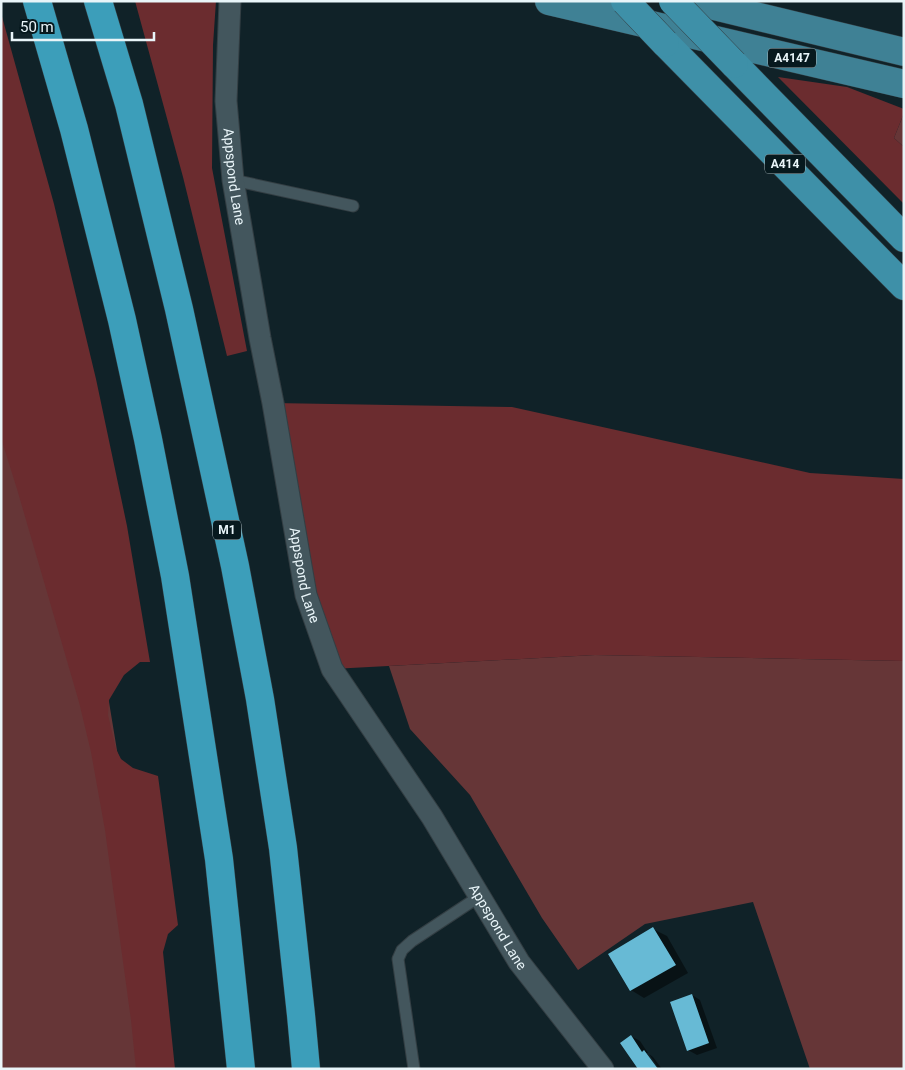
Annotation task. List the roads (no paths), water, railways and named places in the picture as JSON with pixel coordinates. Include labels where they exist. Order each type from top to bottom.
[{"type":"highway","points":[[37,1],[74,129],[122,320],[175,576],[219,858],[241,1069]]},
{"type":"highway","name":"M1","points":[[98,1],[129,104],[180,309],[235,566],[260,700],[282,848],[306,1069]]},
{"type":"highway","name":"A414","points":[[625,1],[904,286]]},
{"type":"highway","name":"A414","points":[[673,1],[904,238]]},
{"type":"main road","name":"A4147","points":[[549,1],[904,84]]},
{"type":"main road","name":"A4147","points":[[693,1],[904,52]]},
{"type":"street","name":"Appspond Lane","points":[[230,1],[226,100],[233,180],[306,594],[328,660],[332,670],[432,817],[519,962],[603,1069]]},
{"type":"lane","points":[[233,180],[353,206]]},
{"type":"lane","points":[[414,1069],[398,959],[402,950],[412,941],[480,896]]}]
